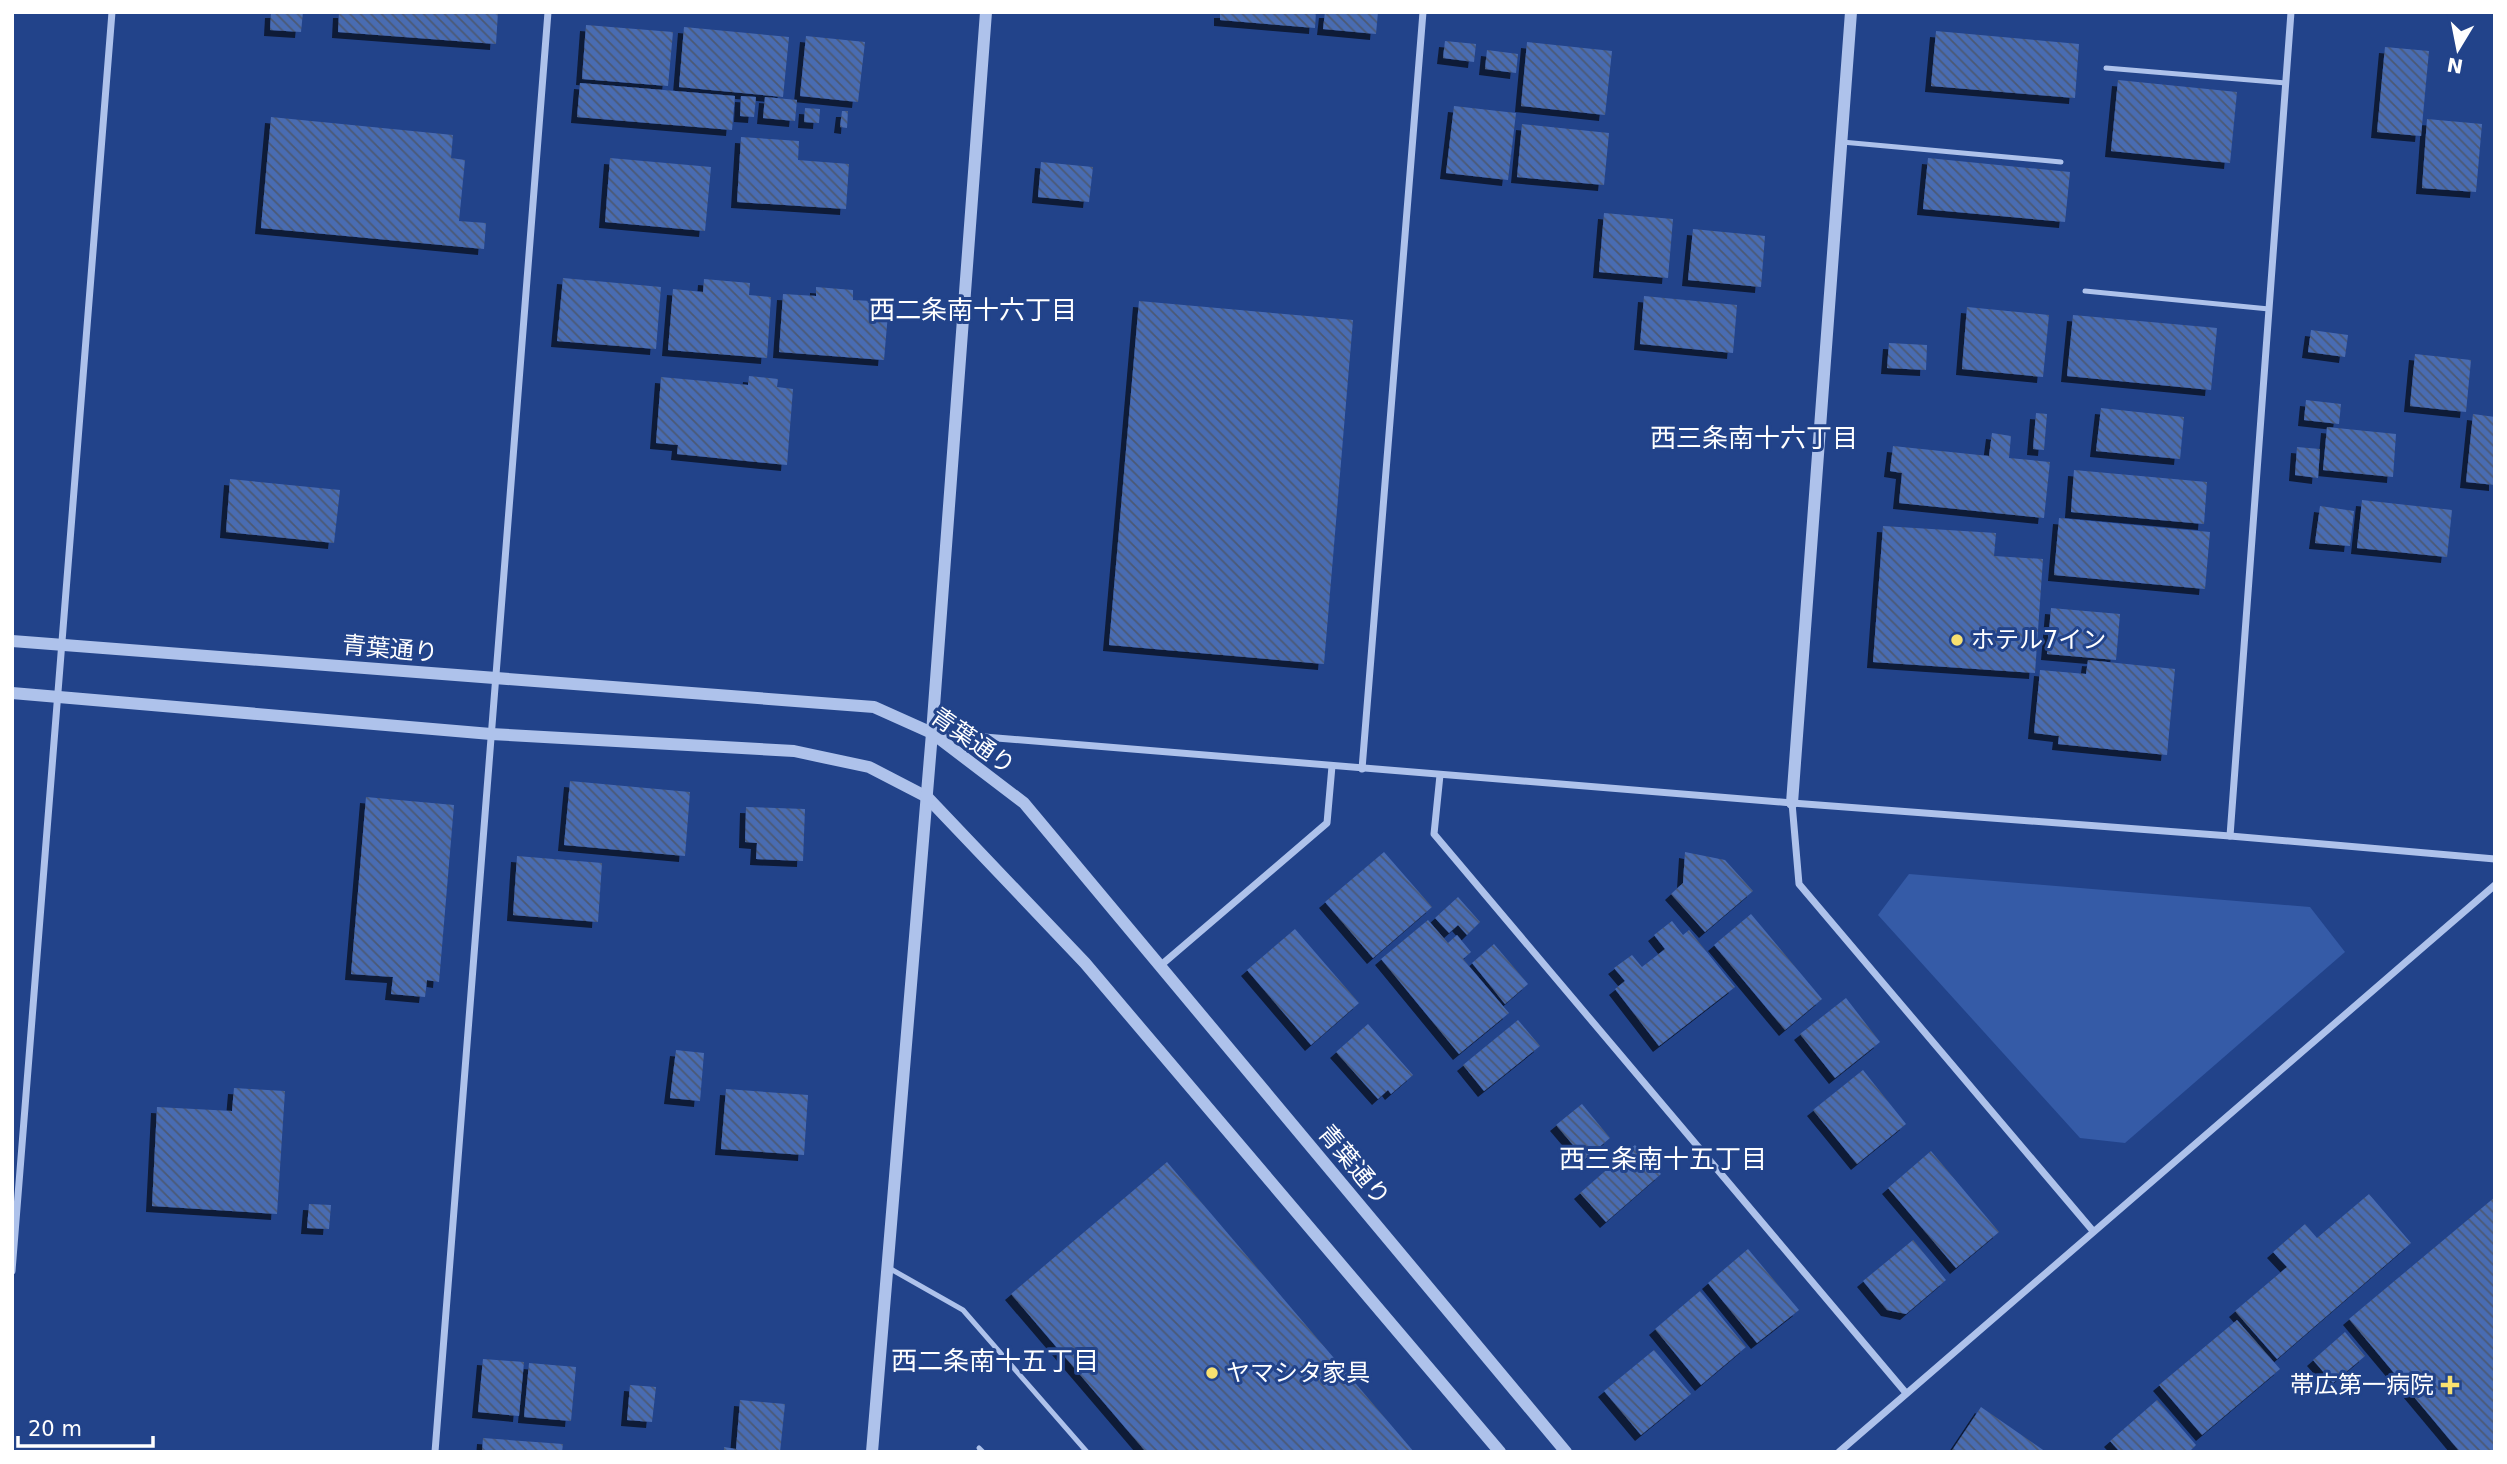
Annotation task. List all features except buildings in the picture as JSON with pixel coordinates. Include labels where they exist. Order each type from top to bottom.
[{"type":"street","points":[[12,1271],[112,12]]},
{"type":"street","points":[[435,1452],[548,12]]},
{"type":"street","points":[[872,1452],[927,797],[986,12]]},
{"type":"street","points":[[1362,769],[1423,12]]},
{"type":"street","points":[[1851,12],[1792,803],[1799,884],[2093,1231]]},
{"type":"street","points":[[2230,836],[2291,12]]},
{"type":"street","name":"青葉通り","points":[[12,641],[874,707],[932,733],[1024,803],[1566,1452]]},
{"type":"street","points":[[12,693],[491,734],[794,751],[869,767],[927,797],[1085,963],[1500,1452]]},
{"type":"street","points":[[932,733],[2495,859]]},
{"type":"street","points":[[1160,966],[1327,822],[1332,766]]},
{"type":"street","points":[[1440,775],[1434,834],[1906,1393]]},
{"type":"street","points":[[1839,1452],[2495,885]]},
{"type":"lane","points":[[2106,68],[2286,83]]},
{"type":"lane","points":[[1842,142],[2061,162]]},
{"type":"lane","points":[[2085,291],[2269,309]]},
{"type":"lane","points":[[887,1267],[962,1310],[1087,1452]]},
{"type":"shaded area","points":[[1909,874],[2310,907],[2345,952],[2125,1143],[2080,1138],[1878,915]]},
{"type":"place","name":"ホテル7イン","points":[[1957,640]]},
{"type":"place","name":"ヤマシタ家具","points":[[1212,1373]]},
{"type":"place","name":"帯広第一病院","points":[[2450,1385]]},
{"type":"district","name":"西二条南十六丁目","points":[[973,310]]},
{"type":"district","name":"西三条南十六丁目","points":[[1754,438]]},
{"type":"district","name":"西三条南十五丁目","points":[[1663,1159]]},
{"type":"district","name":"西二条南十五丁目","points":[[995,1361]]}]
